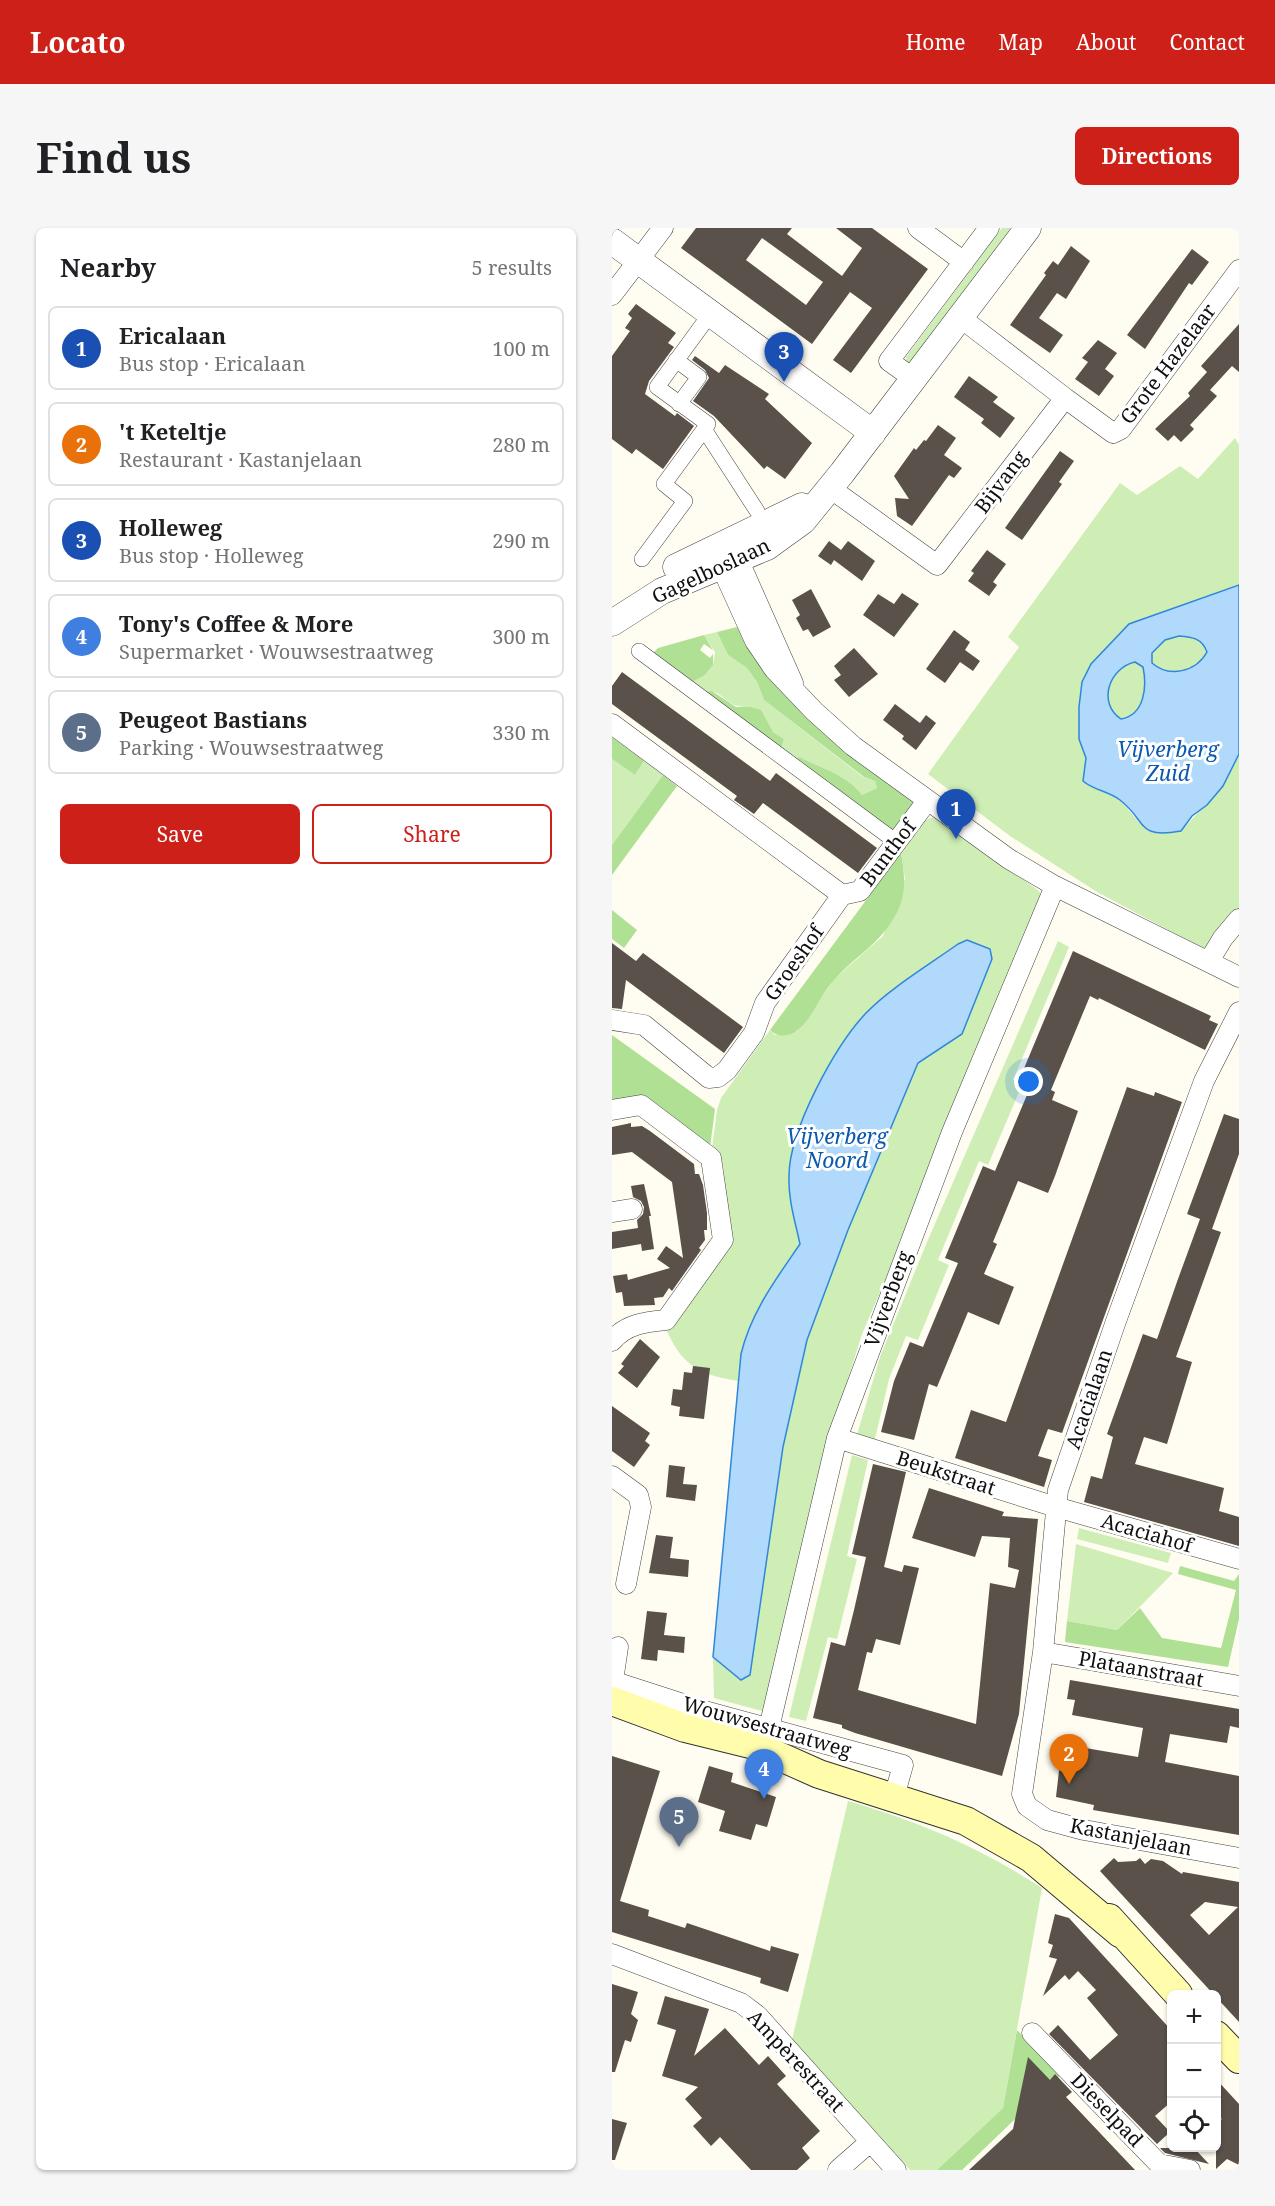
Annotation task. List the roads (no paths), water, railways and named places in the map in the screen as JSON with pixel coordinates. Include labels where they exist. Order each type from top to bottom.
[{"type":"main road","name":"Wouwsestraatweg","points":[[612,1688],[685,1728],[754,1745],[788,1759],[818,1762],[896,1791],[960,1805],[988,1817],[1031,1842],[1081,1882],[1120,1933],[1173,1990]]},
{"type":"main road","points":[[1221,2040],[1239,2059]]},
{"type":"street","points":[[612,295],[663,228]]},
{"type":"street","points":[[918,228],[964,262]]},
{"type":"street","points":[[914,379],[889,361],[989,228]]},
{"type":"street","name":"Gagelboslaan","points":[[612,612],[619,604],[656,578],[727,556],[767,547],[803,521],[873,433],[1028,228]]},
{"type":"street","points":[[612,241],[873,433]]},
{"type":"street","name":"Grote Hazelaar","points":[[1065,398],[1113,433],[1121,429],[1238,274]]},
{"type":"street","points":[[642,559],[685,501],[663,484],[708,424],[657,387],[711,313]]},
{"type":"street","points":[[961,318],[1065,398]]},
{"type":"street","points":[[676,360],[699,377],[679,404]]},
{"type":"street","name":"Bijvang","points":[[830,488],[937,565],[1065,398]]},
{"type":"street","points":[[704,429],[758,511]]},
{"type":"street","points":[[727,556],[755,641],[774,669],[814,711],[854,746],[989,846],[1055,886],[1239,977]]},
{"type":"street","name":"Gagelboslaan","points":[[612,623],[662,591],[727,556]]},
{"type":"street","points":[[639,651],[895,841]]},
{"type":"street","points":[[612,724],[842,895]]},
{"type":"street","name":"Bunthof","points":[[842,895],[860,891],[927,801]]},
{"type":"street","name":"Vijverberg","points":[[769,1728],[837,1438],[952,1132],[1055,886]]},
{"type":"street","name":"Groeshof","points":[[612,1020],[644,1024],[709,1078],[718,1077],[727,1070],[754,1034],[765,1003],[842,895]]},
{"type":"street","points":[[1209,961],[1222,938],[1239,919]]},
{"type":"street","name":"Acacialaan","points":[[1028,1806],[1022,1794],[1043,1652],[1058,1490],[1116,1321],[1197,1102],[1239,1012]]},
{"type":"street","points":[[612,1110],[640,1105],[711,1158],[723,1240],[666,1320],[634,1324],[615,1332]]},
{"type":"street","points":[[612,1212],[632,1209]]},
{"type":"street","name":"Beukstraat","points":[[837,1438],[1056,1507]]},
{"type":"street","points":[[612,1476],[638,1495],[641,1508],[627,1584]]},
{"type":"street","name":"Acaciahof","points":[[1056,1507],[1239,1559]]},
{"type":"street","points":[[612,1688],[618,1647]]},
{"type":"street","name":"Plataanstraat","points":[[1043,1652],[1238,1681]]},
{"type":"street","name":"Wouwsestraatweg","points":[[612,1688],[903,1765],[896,1791]]},
{"type":"street","name":"Kastanjelaan","points":[[1028,1806],[1047,1820],[1084,1830],[1239,1858]]},
{"type":"street","name":"Ampèrestraat","points":[[612,1954],[741,2003],[758,2016],[896,2170]]},
{"type":"street","name":"Dieselpad","points":[[1032,2033],[1159,2164],[1190,2170]]},
{"type":"street","points":[[838,2170],[870,2142]]},
{"type":"water","name":"Vijverberg Zuid","points":[[1239,585],[1239,754],[1223,786],[1207,805],[1192,816],[1181,831],[1156,833],[1149,831],[1120,800],[1083,781],[1086,758],[1079,739],[1082,682],[1091,664],[1129,624]],"holes":[[[1179,636],[1199,641],[1207,652],[1202,659],[1182,671],[1166,670],[1152,663],[1152,653],[1165,640]],[[1135,662],[1143,667],[1144,691],[1140,706],[1135,712],[1121,719],[1109,704],[1109,687],[1118,671]]]},
{"type":"water","name":"Vijverberg Noord","points":[[967,940],[990,949],[992,959],[962,1034],[918,1063],[848,1230],[807,1340],[783,1447],[750,1675],[741,1680],[713,1657],[741,1354],[758,1310],[773,1283],[800,1244],[789,1185],[791,1157],[797,1136],[805,1113],[828,1067],[866,1013],[910,977]]},
{"type":"place","name":"Holleweg","points":[[784,382]]},
{"type":"place","name":"Ericalaan","points":[[956,839]]},
{"type":"place","name":"'t Keteltje","points":[[1069,1784]]},
{"type":"place","name":"Tony's Coffee & More","points":[[764,1799]]},
{"type":"place","name":"Peugeot Bastians","points":[[679,1847]]}]
